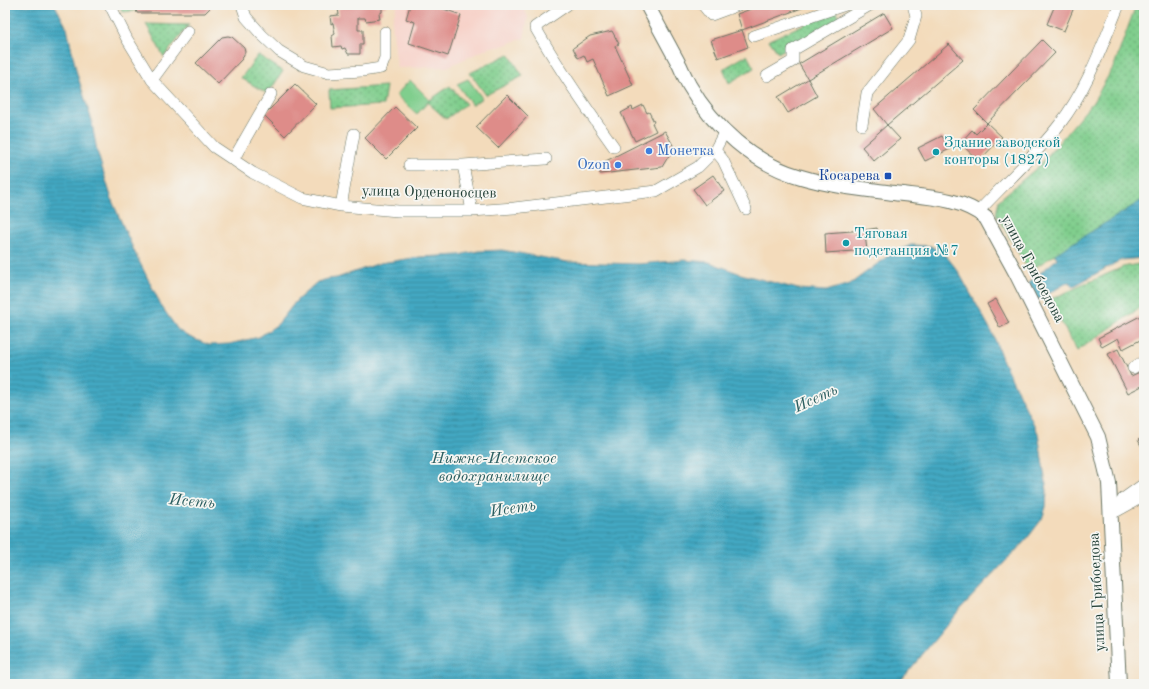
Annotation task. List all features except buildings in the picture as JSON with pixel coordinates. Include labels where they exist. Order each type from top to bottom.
[{"type":"main road","name":"улица Грибоедова","points":[[647,5],[689,85],[708,114],[725,131],[754,155],[776,167],[800,177],[848,187],[946,200],[966,206],[986,218],[1046,331],[1098,437],[1114,512],[1119,682]]},
{"type":"street","name":"улица Орденоносцев","points":[[110,5],[127,39],[152,80],[214,147],[253,173],[302,198],[342,206],[398,211],[472,211],[514,208],[656,190],[698,167],[715,150],[725,131]]},
{"type":"street","points":[[242,5],[246,17],[279,51],[304,66],[329,73],[381,68],[385,58],[385,32]]},
{"type":"street","points":[[567,5],[536,27],[552,58],[614,147]]},
{"type":"street","points":[[703,5],[711,15],[738,5]]},
{"type":"street","points":[[754,36],[846,5]]},
{"type":"street","points":[[767,76],[793,61],[793,50],[870,5]]},
{"type":"street","points":[[862,125],[868,93],[909,40],[916,16],[914,5]]},
{"type":"street","points":[[978,212],[1060,124],[1088,79],[1119,5]]},
{"type":"street","points":[[152,80],[188,31]]},
{"type":"street","points":[[233,160],[271,94]]},
{"type":"street","points":[[342,206],[354,134]]},
{"type":"street","points":[[715,150],[723,160],[746,209]]},
{"type":"street","points":[[409,165],[463,166],[546,159]]},
{"type":"street","points":[[463,166],[472,211]]},
{"type":"street","points":[[1133,368],[1144,361]]},
{"type":"street","points":[[1114,512],[1122,499],[1144,484]]},
{"type":"street","points":[[1114,512],[1144,496]]},
{"type":"shaded area","points":[[397,5],[522,5],[528,17],[524,38],[499,47],[491,47],[447,67],[397,68],[392,21]]},
{"type":"green space","points":[[120,5],[133,5],[135,11],[122,12]]},
{"type":"green space","points":[[1136,5],[1144,5],[1144,199],[1029,271],[996,214],[999,200],[1039,166],[1093,102],[1114,66]]},
{"type":"green space","points":[[836,10],[840,19],[778,53],[769,40]]},
{"type":"green space","points":[[146,24],[189,25],[164,57]]},
{"type":"green space","points":[[509,54],[523,76],[486,95],[470,73]]},
{"type":"green space","points":[[258,55],[283,71],[268,94],[241,78]]},
{"type":"green space","points":[[747,55],[754,68],[729,83],[723,69]]},
{"type":"green space","points":[[468,79],[482,98],[472,105],[457,84]]},
{"type":"green space","points":[[410,80],[430,100],[417,114],[396,95]]},
{"type":"green space","points":[[386,86],[383,105],[330,108],[329,90]]},
{"type":"green space","points":[[450,86],[466,104],[446,119],[427,102]]},
{"type":"green space","points":[[1144,263],[1144,305],[1077,351],[1049,300],[1123,267]]},
{"type":"water","name":"Нижне-Исетское водохранилище","points":[[5,5],[55,5],[67,28],[77,74],[91,118],[97,151],[113,203],[136,255],[162,307],[178,330],[187,336],[209,345],[229,344],[259,337],[278,324],[296,301],[317,282],[337,278],[380,263],[420,257],[459,255],[478,251],[502,250],[568,262],[639,264],[684,260],[709,262],[741,274],[798,289],[826,291],[850,284],[892,253],[911,245],[931,246],[947,257],[958,271],[993,334],[1002,359],[1038,433],[1047,491],[1046,507],[1042,519],[1026,540],[961,608],[898,684],[5,684]]},
{"type":"water","points":[[1144,199],[1144,258],[1121,260],[1072,287],[1070,281],[1038,300],[1028,283],[1057,259],[1055,254]]},
{"type":"place","name":"Монетка","points":[[649,151]]},
{"type":"place","name":"Здание заводской конторы (1827)","points":[[936,152]]},
{"type":"place","name":"Ozon","points":[[618,165]]},
{"type":"place","name":"Косарева","points":[[888,176]]},
{"type":"place","name":"Тяговая подстанция №7","points":[[846,243]]},
{"type":"water label","name":"Исеть","points":[[816,399]]},
{"type":"water label","name":"Исеть","points":[[192,502]]},
{"type":"water label","name":"Исеть","points":[[513,509]]}]
